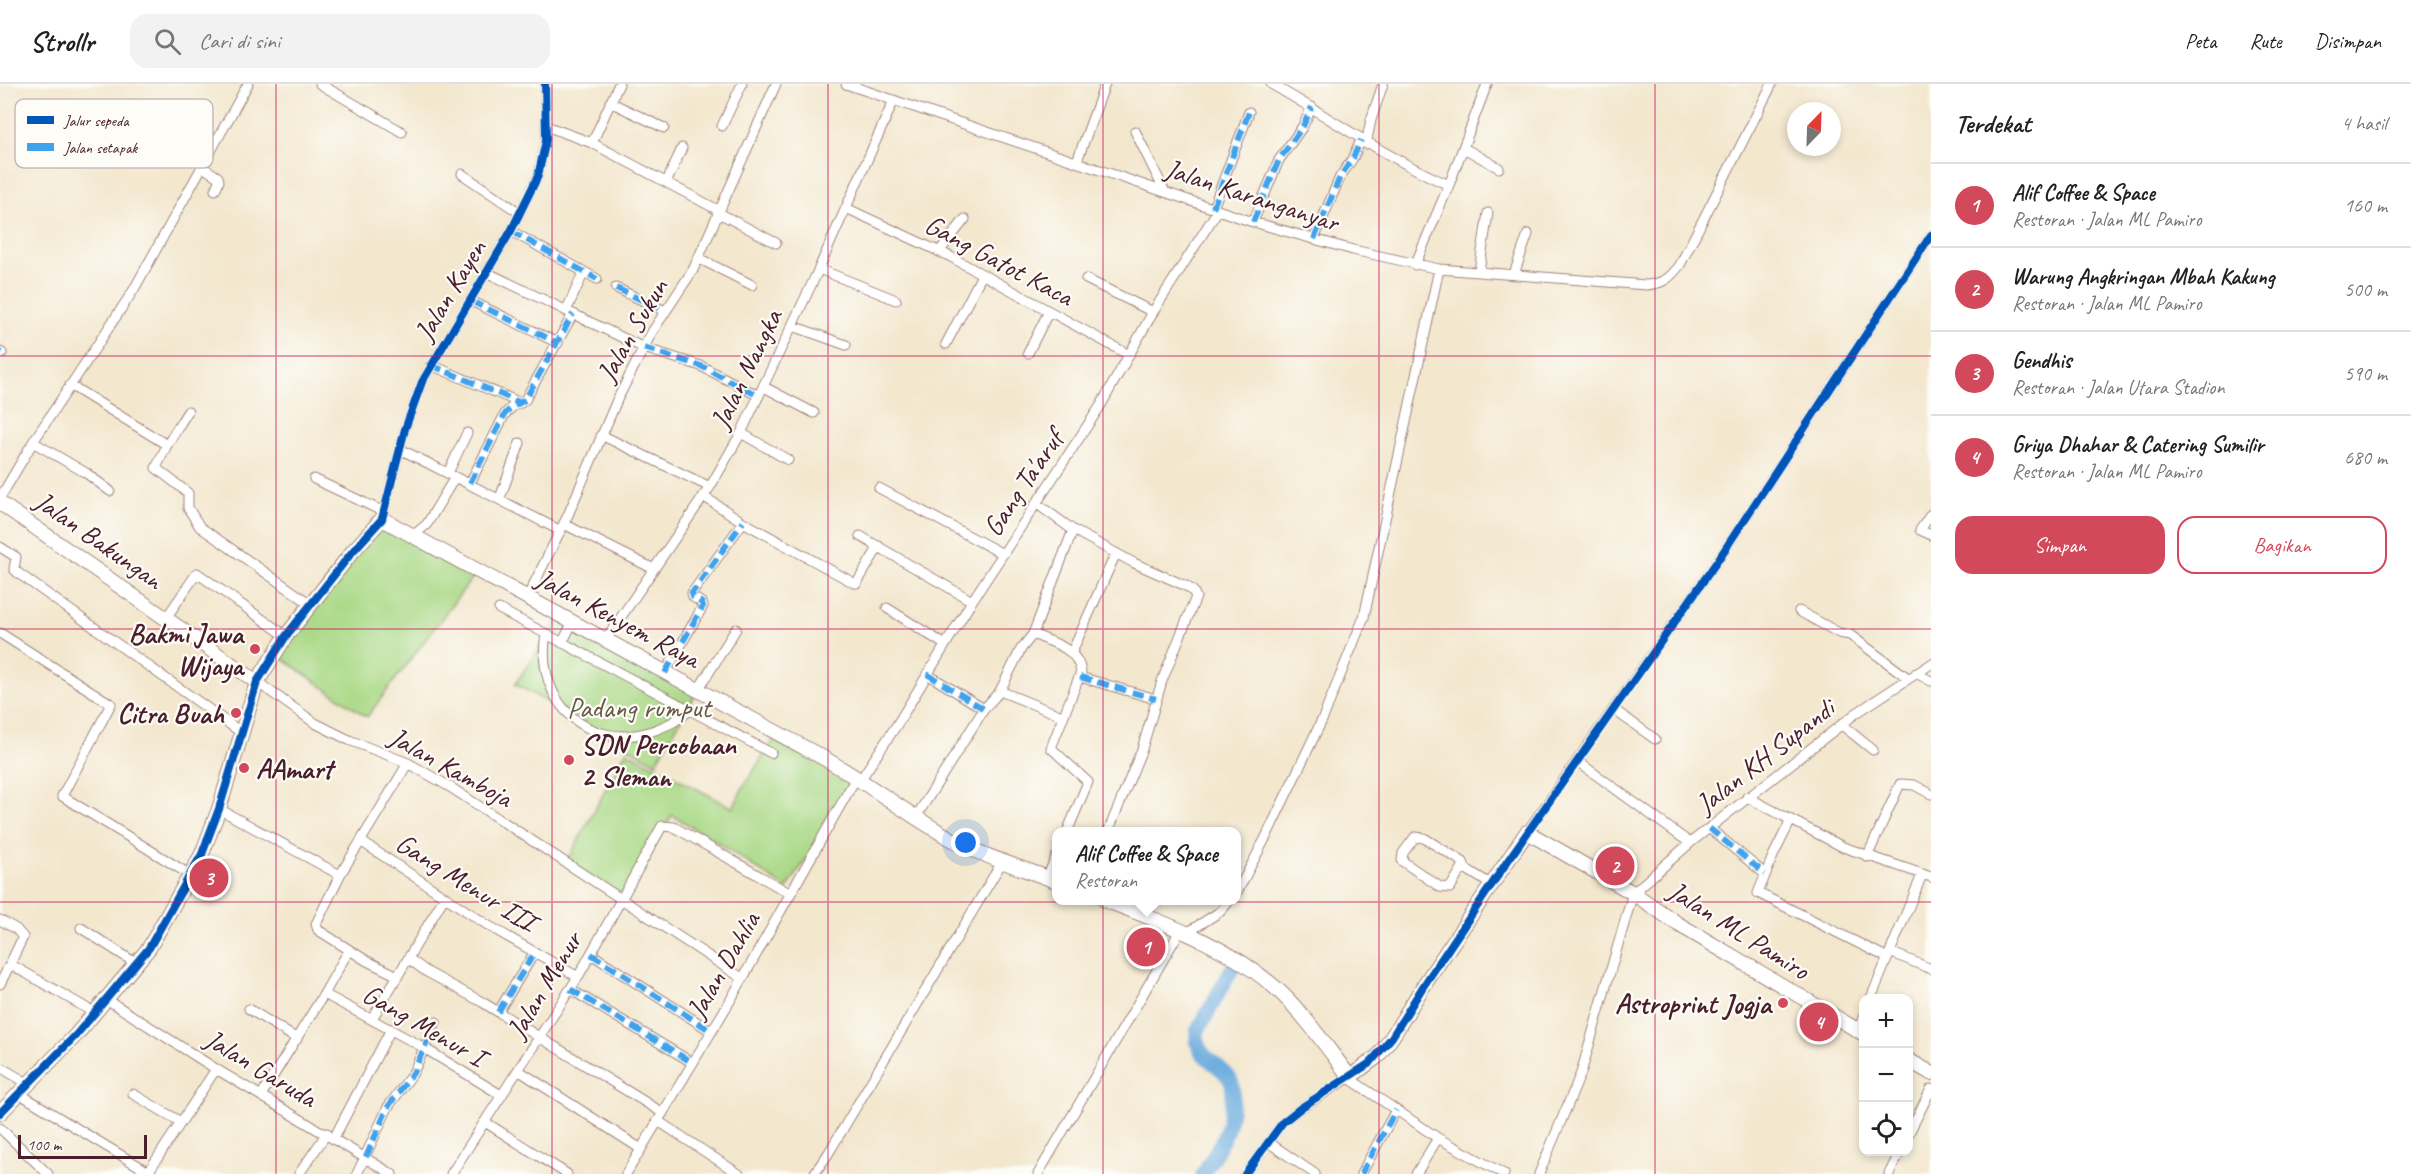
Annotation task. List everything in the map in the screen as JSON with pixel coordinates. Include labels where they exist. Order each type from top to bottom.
[{"type":"street","points":[[213,145],[248,84]]},
{"type":"street","points":[[320,84],[402,132]]},
{"type":"street","name":"Jalan Kayen","points":[[383,516],[411,410],[431,365],[488,273],[520,213],[543,162],[546,126],[545,84]]},
{"type":"street","points":[[592,143],[619,84]]},
{"type":"street","points":[[722,126],[742,84]]},
{"type":"street","name":"Jalan Sukun","points":[[527,598],[563,527],[601,435],[644,348],[665,311],[688,279],[776,84]]},
{"type":"street","name":"Jalan Karanganyar","points":[[846,84],[1253,222],[1415,265],[1439,269],[1657,285],[1672,276],[1680,265],[1772,84]]},
{"type":"street","points":[[1077,161],[1105,84]]},
{"type":"street","points":[[1271,84],[1312,107],[1363,142],[1404,165],[1449,185]]},
{"type":"street","points":[[1314,239],[1341,175],[1363,142],[1383,84]]},
{"type":"street","points":[[1415,265],[1449,185],[1487,84]]},
{"type":"street","name":"Jalan Nangka","points":[[606,639],[710,487],[741,433],[793,326],[894,100]]},
{"type":"street","points":[[610,102],[664,128]]},
{"type":"street","points":[[1253,222],[1280,160],[1303,126],[1312,107]]},
{"type":"street","name":"Gang Ta'aruf","points":[[859,778],[898,723],[944,644],[1101,405],[1153,312],[1215,209],[1250,112]]},
{"type":"street","points":[[546,126],[592,143],[667,181],[776,243]]},
{"type":"street","points":[[1134,130],[1165,192]]},
{"type":"street","points":[[1464,147],[1499,168]]},
{"type":"street","points":[[667,181],[682,148]]},
{"type":"street","points":[[0,498],[33,442],[133,291],[200,168]]},
{"type":"street","points":[[204,168],[218,177],[219,182],[215,190]]},
{"type":"street","points":[[462,174],[520,213]]},
{"type":"street","name":"Gang Gatot Kaca","points":[[846,208],[939,252],[1129,355]]},
{"type":"street","points":[[1479,271],[1488,213]]},
{"type":"street","points":[[939,252],[965,219]]},
{"type":"street","points":[[511,231],[597,279]]},
{"type":"street","points":[[1514,274],[1528,234]]},
{"type":"street","points":[[1245,1174],[1283,1122],[1378,1056],[1392,1037],[1424,984],[1527,832],[1718,560],[1931,235]]},
{"type":"street","points":[[698,258],[752,285]]},
{"type":"street","points":[[819,269],[896,300]]},
{"type":"street","points":[[1241,884],[1323,718],[1364,617],[1439,269]]},
{"type":"street","points":[[470,483],[505,414],[512,407],[521,403],[558,344],[584,272]]},
{"type":"street","points":[[488,273],[644,348],[701,366],[814,413]]},
{"type":"street","points":[[946,344],[982,275]]},
{"type":"street","points":[[1086,279],[1153,312]]},
{"type":"street","points":[[616,288],[665,311]]},
{"type":"street","points":[[471,301],[558,344]]},
{"type":"street","points":[[1028,353],[1049,311]]},
{"type":"street","points":[[793,326],[846,345]]},
{"type":"street","points":[[431,365],[521,403]]},
{"type":"street","points":[[70,385],[167,445]]},
{"type":"street","points":[[188,411],[156,468],[188,493],[188,508],[200,527],[312,605]]},
{"type":"street","points":[[413,536],[427,524],[452,475],[467,433]]},
{"type":"street","points":[[741,433],[788,460]]},
{"type":"street","points":[[601,435],[710,487]]},
{"type":"street","points":[[33,442],[86,473],[110,491]]},
{"type":"street","points":[[500,498],[520,443]]},
{"type":"street","points":[[400,449],[654,569]]},
{"type":"street","points":[[0,1113],[95,1013],[137,964],[192,876],[219,809],[257,682],[286,636],[383,516],[314,479]]},
{"type":"street","points":[[879,488],[1003,554]]},
{"type":"street","points":[[703,496],[743,522],[854,583],[857,582],[879,546]]},
{"type":"street","name":"Jalan Bakungan","points":[[0,503],[257,682]]},
{"type":"street","points":[[1036,503],[1073,530],[1186,586],[1196,595],[1196,600],[1162,681],[1138,760],[1110,827]]},
{"type":"street","points":[[1931,514],[1920,530],[1931,536]]},
{"type":"street","name":"Jalan Kenyem Raya","points":[[383,516],[413,536],[859,778]]},
{"type":"street","points":[[664,695],[670,675],[703,606],[693,597],[692,593],[743,522]]},
{"type":"street","points":[[916,817],[984,709],[1000,691],[1021,649],[1033,634],[1073,530]]},
{"type":"street","points":[[860,536],[972,601]]},
{"type":"street","points":[[0,547],[16,557],[14,569],[18,573],[242,733]]},
{"type":"street","points":[[1072,652],[1116,553]]},
{"type":"street","points":[[166,618],[197,573],[286,636]]},
{"type":"street","points":[[887,608],[944,644]]},
{"type":"street","points":[[499,609],[771,753]]},
{"type":"street","points":[[1799,610],[1839,633],[1850,635],[1912,676],[1931,681]]},
{"type":"street","points":[[562,643],[573,622]]},
{"type":"street","points":[[698,690],[736,629]]},
{"type":"street","points":[[0,633],[111,704],[62,796],[192,876]]},
{"type":"street","points":[[546,634],[543,658],[549,685],[560,704],[582,725],[605,735],[641,734],[672,723],[690,709]]},
{"type":"street","points":[[1033,634],[1072,652],[1079,662],[1080,677],[1062,716],[1051,748],[1088,782],[1069,827]]},
{"type":"street","name":"Jalan KH Supandi","points":[[1633,893],[1690,843],[1748,797],[1842,725],[1931,664]]},
{"type":"street","points":[[927,674],[984,709]]},
{"type":"street","points":[[1080,677],[1156,699]]},
{"type":"street","name":"Jalan Kamboja","points":[[257,682],[315,723],[340,736],[408,763],[494,815],[742,978]]},
{"type":"street","points":[[1000,691],[1062,716]]},
{"type":"street","points":[[1613,709],[1655,739]]},
{"type":"street","points":[[1842,725],[1873,750]]},
{"type":"street","points":[[1577,761],[1690,843]]},
{"type":"street","points":[[398,976],[349,950],[318,930],[316,924],[340,875],[408,763]]},
{"type":"street","points":[[859,778],[916,817],[958,842],[1002,862],[1051,879]]},
{"type":"street","name":"Jalan Dahlia","points":[[626,1174],[693,1063],[789,893],[859,778]]},
{"type":"street","points":[[1867,857],[1900,784],[1914,785],[1931,794]]},
{"type":"street","points":[[1748,797],[1825,839],[1867,857],[1926,876],[1873,994]]},
{"type":"street","points":[[219,809],[340,875]]},
{"type":"street","points":[[1791,820],[1757,891],[1759,895],[1889,955],[1931,969]]},
{"type":"street","name":"Jalan Menur","points":[[451,1174],[578,977],[662,826],[674,827],[789,893]]},
{"type":"street","points":[[1709,828],[1765,874]]},
{"type":"street","name":"Jalan ML Pamiro","points":[[1527,832],[1633,893],[1678,924],[1859,1031]]},
{"type":"street","points":[[1420,837],[1460,859],[1463,867],[1452,886],[1444,889],[1404,863],[1402,856],[1412,838],[1420,837]]},
{"type":"street","name":"Gang Menur III","points":[[362,842],[444,898],[578,977]]},
{"type":"street","points":[[814,1174],[1002,862]]},
{"type":"street","points":[[1463,867],[1492,885]]},
{"type":"street","points":[[1539,1174],[1581,1073],[1633,893]]},
{"type":"street","points":[[372,1019],[444,898]]},
{"type":"street","points":[[1118,905],[1184,931],[1237,960],[1263,978],[1308,1021],[1353,1082],[1438,1138],[1499,1173]]},
{"type":"street","points":[[1038,1174],[1184,931],[1221,911],[1226,905]]},
{"type":"street","points":[[0,920],[16,929],[23,937],[0,982]]},
{"type":"street","points":[[81,928],[137,964]]},
{"type":"street","points":[[262,1094],[349,950]]},
{"type":"street","points":[[498,1012],[535,952]]},
{"type":"street","points":[[591,954],[711,1031]]},
{"type":"street","points":[[409,959],[427,972],[540,1037],[661,1117],[739,1174]]},
{"type":"street","points":[[10,964],[95,1013]]},
{"type":"street","points":[[570,989],[693,1063]]},
{"type":"street","name":"Gang Menur I","points":[[324,994],[424,1047],[501,1095]]},
{"type":"street","name":"Jalan Garuda","points":[[106,999],[216,1069],[262,1094],[392,1174]]},
{"type":"street","points":[[249,1009],[297,1039]]},
{"type":"street","points":[[357,1174],[388,1107],[413,1073],[436,1022]]},
{"type":"street","points":[[299,1174],[331,1136],[391,1029]]},
{"type":"street","points":[[1913,1063],[1931,1073]]},
{"type":"street","points":[[0,1067],[24,1089],[149,1173],[216,1069]]},
{"type":"street","points":[[518,1070],[641,1149]]},
{"type":"street","points":[[1913,1125],[1931,1089]]},
{"type":"street","points":[[133,1094],[182,1122]]},
{"type":"street","points":[[1361,1174],[1396,1110]]},
{"type":"street","points":[[484,1122],[567,1174]]},
{"type":"street","points":[[0,1128],[48,1174]]},
{"type":"street","points":[[1416,1174],[1438,1138]]},
{"type":"street","points":[[1268,1142],[1315,1174]]},
{"type":"street","points":[[1889,1174],[1898,1156]]},
{"type":"green space","points":[[375,518],[476,573],[367,717],[273,652]]},
{"type":"green space","name":"Padang rumput","points":[[560,618],[697,691],[656,763],[515,684]]},
{"type":"green space","points":[[777,735],[858,778],[787,889],[672,815],[622,900],[567,862],[626,751],[733,808],[743,787]]},
{"type":"waterway","points":[[1203,1174],[1219,1147],[1229,1123],[1233,1090],[1230,1079],[1199,1048],[1197,1032],[1233,967]]},
{"type":"marked path","points":[[1253,222],[1279,160],[1303,126],[1312,107]]},
{"type":"marked path","points":[[1213,208],[1249,112]]},
{"type":"marked path","points":[[1314,239],[1340,177],[1353,158],[1361,140]]},
{"type":"marked path","points":[[511,231],[597,279]]},
{"type":"marked path","points":[[616,288],[665,311]]},
{"type":"marked path","points":[[471,301],[558,343]]},
{"type":"marked path","points":[[470,483],[505,414],[525,400],[573,314]]},
{"type":"marked path","points":[[644,348],[701,366],[759,396]]},
{"type":"marked path","points":[[431,365],[521,403]]},
{"type":"marked path","points":[[665,673],[703,606],[693,597],[692,593],[743,522]]},
{"type":"marked path","points":[[927,674],[984,709]]},
{"type":"marked path","points":[[1080,677],[1156,699]]},
{"type":"marked path","points":[[1709,828],[1765,874]]},
{"type":"marked path","points":[[498,1012],[535,952]]},
{"type":"marked path","points":[[591,954],[711,1031]]},
{"type":"marked path","points":[[570,989],[693,1063]]},
{"type":"marked path","points":[[366,1157],[388,1107],[413,1073],[436,1022]]},
{"type":"marked path","points":[[1361,1174],[1396,1110]]},
{"type":"cycle path","points":[[0,1113],[76,1035],[149,948],[202,854],[219,809],[257,682],[286,636],[353,551],[382,519],[405,429],[422,382],[511,231],[538,176],[546,140],[545,84]]},
{"type":"cycle path","points":[[1245,1174],[1283,1122],[1370,1063],[1392,1037],[1424,985],[1509,859],[1718,560],[1931,235]]},
{"type":"place","name":"Bakmi Jawa Wijaya","points":[[255,649]]},
{"type":"place","name":"Citra Buah","points":[[236,713]]},
{"type":"place","name":"SDN Percobaan 2 Sleman","points":[[569,760]]},
{"type":"place","name":"AAmart","points":[[244,768]]},
{"type":"place","name":"Warung Angkringan Mbah Kakung","points":[[1615,866]]},
{"type":"place","name":"Gendhis","points":[[209,878]]},
{"type":"place","name":"Alif Coffee & Space","points":[[1146,947]]},
{"type":"place","name":"Astroprint Jogja","points":[[1783,1003]]},
{"type":"place","name":"Griya Dhahar & Catering Sumilir","points":[[1819,1022]]}]
